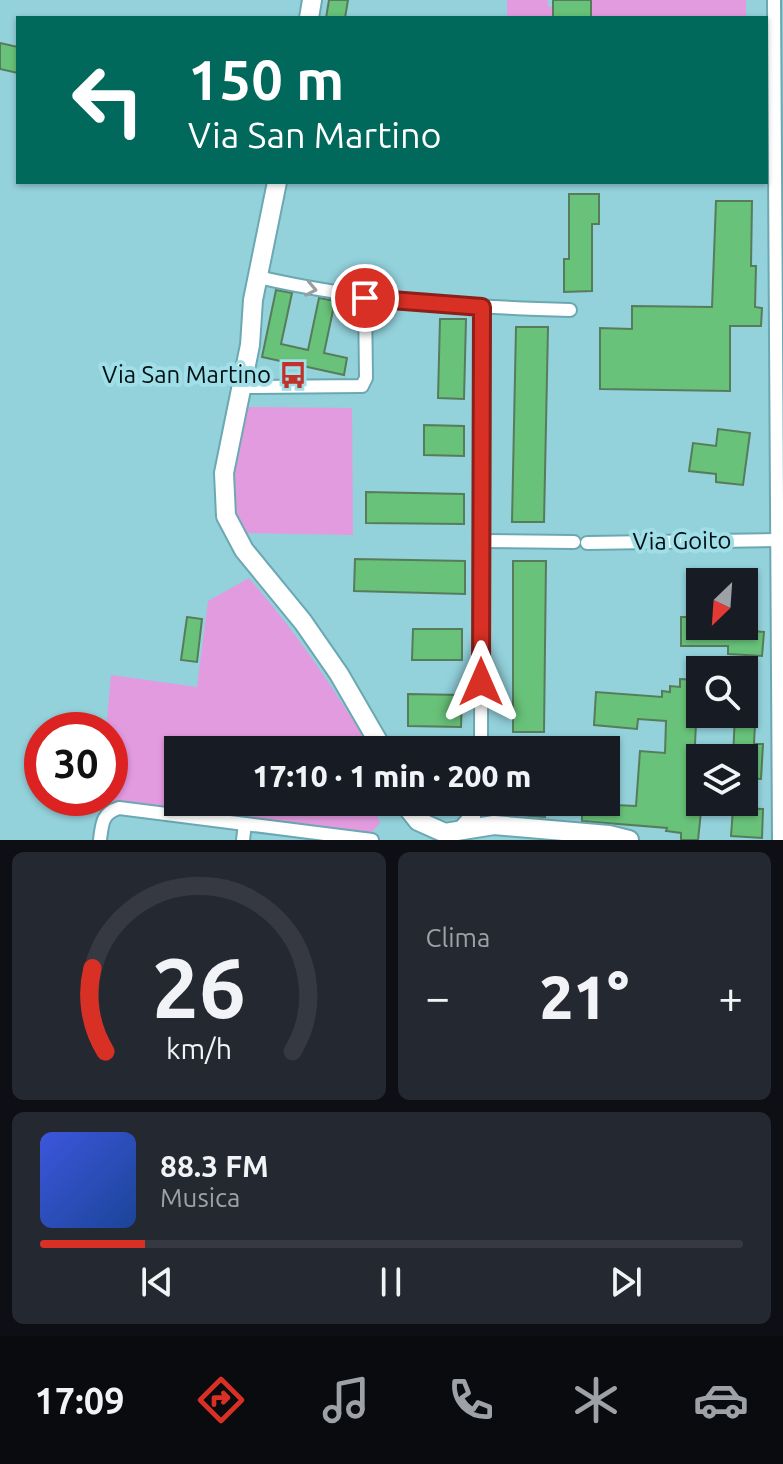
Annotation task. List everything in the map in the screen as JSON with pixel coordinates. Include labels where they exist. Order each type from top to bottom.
[{"type":"street","points":[[774,0],[770,163],[779,448],[779,840]]},
{"type":"street","points":[[277,184],[224,473],[226,516],[244,550],[303,622],[339,674],[375,736]]},
{"type":"street","points":[[258,277],[365,298],[465,307],[570,310]]},
{"type":"street","points":[[242,387],[362,386],[366,378],[365,298]]},
{"type":"street","points":[[481,736],[482,307]]},
{"type":"street","name":"Via Goito","points":[[481,541],[777,540]]},
{"type":"street","points":[[100,840],[102,821],[110,811],[119,808],[372,840]]},
{"type":"street","points":[[414,816],[424,840]]},
{"type":"street","points":[[446,834],[468,825],[470,816]]},
{"type":"street","points":[[483,816],[494,825]]},
{"type":"street","points":[[418,821],[446,834],[494,825],[609,835],[629,840]]},
{"type":"street","points":[[243,840],[245,824]]},
{"type":"shaded area","points":[[507,0],[548,0],[548,6],[553,7],[553,16],[507,16]]},
{"type":"shaded area","points":[[591,0],[746,0],[746,16],[589,16]]},
{"type":"shaded area","points":[[246,407],[352,408],[353,535],[244,533],[234,502],[234,471]]},
{"type":"shaded area","points":[[249,578],[314,661],[362,736],[164,736],[164,807],[128,803],[128,712],[108,712],[111,675],[197,687],[208,601]]},
{"type":"shaded area","points":[[231,816],[377,816],[380,823],[370,834]]},
{"type":"building","points":[[329,0],[348,0],[345,16],[326,16]]},
{"type":"building","points":[[553,0],[591,0],[591,16],[553,16]]},
{"type":"building","points":[[0,43],[16,47],[16,73],[0,69]]},
{"type":"building","points":[[569,194],[599,194],[599,224],[592,224],[592,291],[564,292],[564,259],[569,259]]},
{"type":"building","points":[[716,201],[752,201],[751,266],[756,266],[755,307],[762,308],[761,326],[730,326],[730,391],[600,389],[600,328],[632,329],[632,306],[712,307]]},
{"type":"building","points":[[276,290],[292,293],[281,344],[308,350],[319,298],[335,301],[324,353],[347,358],[344,375],[262,357]]},
{"type":"building","points":[[440,319],[466,319],[464,399],[438,398]]},
{"type":"building","points":[[516,327],[548,327],[544,522],[512,522]]},
{"type":"building","points":[[424,425],[464,426],[464,456],[424,455]]},
{"type":"building","points":[[718,429],[750,433],[743,485],[716,482],[716,474],[689,471],[693,443],[716,446]]},
{"type":"building","points":[[366,492],[464,494],[464,524],[366,523]]},
{"type":"building","points":[[355,559],[465,561],[465,594],[354,591]]},
{"type":"building","points":[[513,561],[546,561],[544,732],[513,732]]},
{"type":"building","points":[[187,617],[202,619],[197,662],[181,660]]},
{"type":"building","points":[[681,617],[686,617],[686,640],[758,640],[758,631],[764,632],[762,656],[728,654],[728,646],[681,646]]},
{"type":"building","points":[[413,629],[462,629],[462,660],[412,660]]},
{"type":"building","points":[[680,679],[686,679],[686,728],[696,728],[695,744],[686,744],[686,816],[701,816],[698,840],[681,840],[681,833],[666,831],[667,828],[582,821],[582,816],[620,816],[620,805],[636,806],[640,751],[665,753],[666,721],[638,719],[637,729],[594,725],[596,692],[662,697],[662,691],[670,692],[670,686],[680,687]]},
{"type":"building","points":[[408,694],[462,695],[461,727],[408,726]]},
{"type":"building","points":[[734,728],[755,728],[754,744],[734,744]]},
{"type":"building","points":[[758,744],[763,744],[761,779],[758,779]]},
{"type":"building","points":[[758,809],[763,809],[762,838],[731,836],[732,816],[758,816]]},
{"type":"place","name":"Via San Martino","points":[[293,375]]},
{"type":"route","points":[[365,298],[482,307],[481,682]]}]
